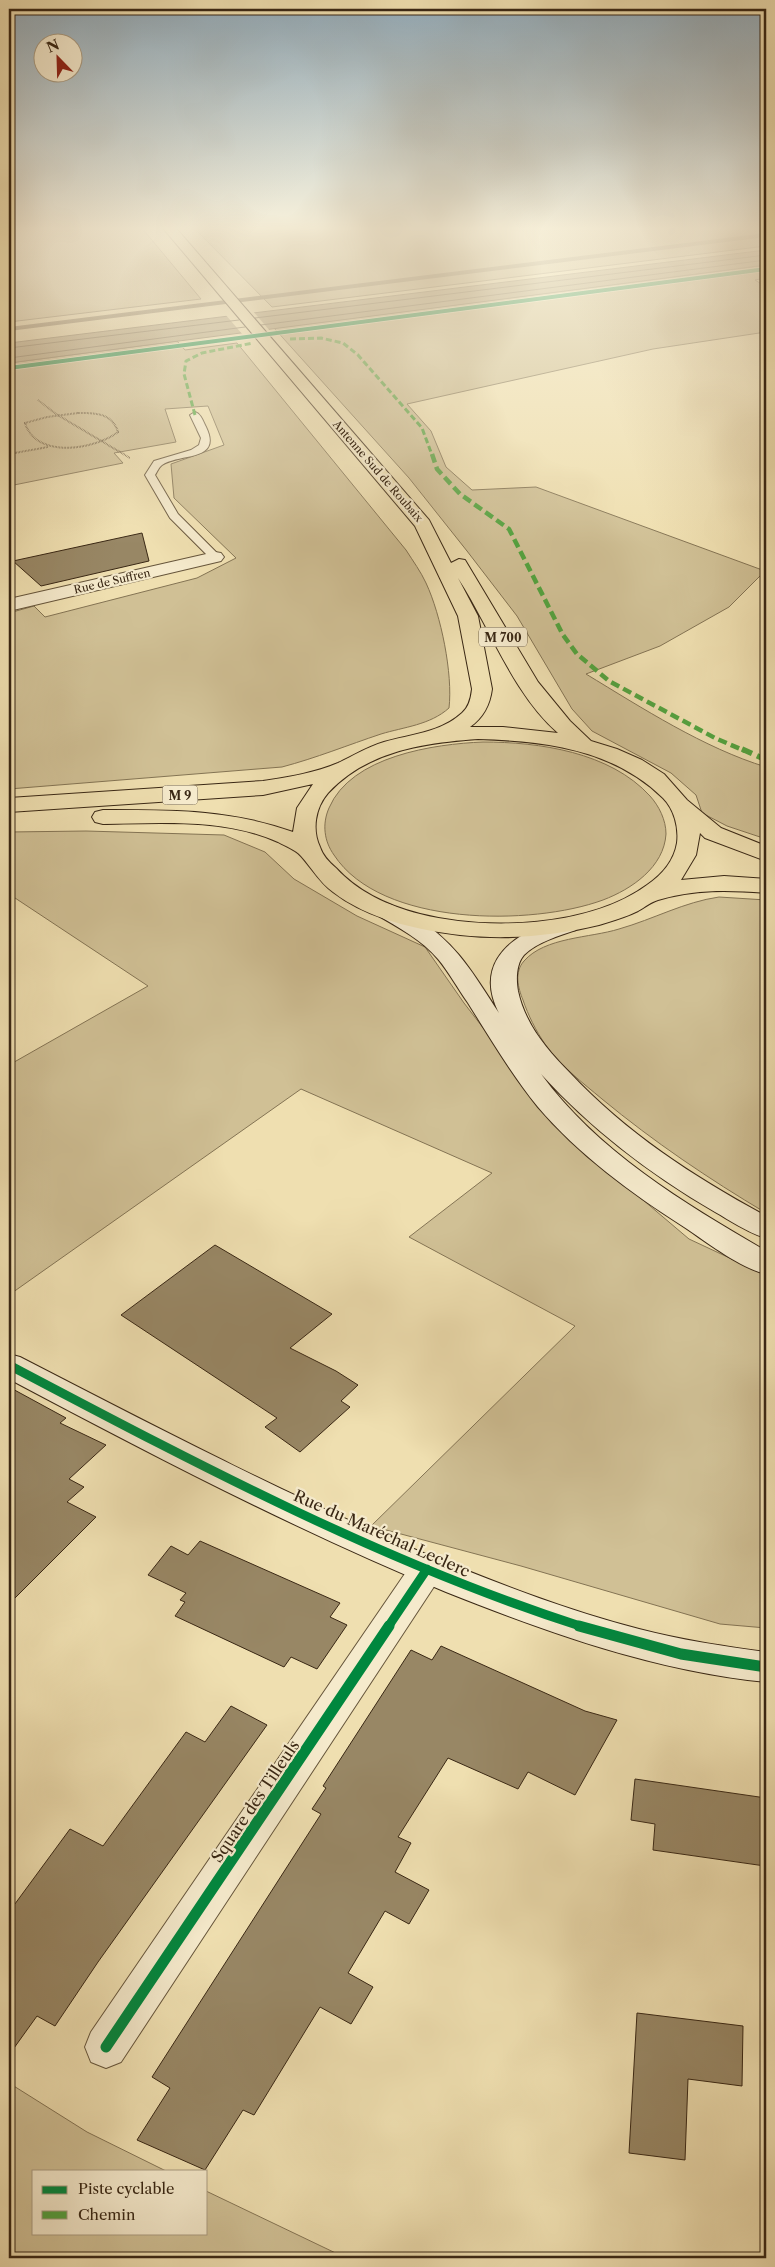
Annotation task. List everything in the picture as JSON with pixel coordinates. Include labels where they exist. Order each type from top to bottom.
[{"type":"highway","name":"Antenne Sud de Roubaix","points":[[258,333],[423,524],[468,616],[482,689],[481,699],[473,715],[463,724],[432,737]]},
{"type":"highway","name":"M 700","points":[[423,524],[442,542],[464,572],[542,705],[563,728],[587,746]]},
{"type":"highway","points":[[766,854],[713,832],[678,803],[659,782],[642,770],[611,754],[557,739],[510,734],[462,734],[432,737],[380,750],[349,766],[328,780],[309,804],[304,823],[304,832],[309,850],[318,866],[336,883],[361,899],[385,910],[427,922],[473,929],[521,930],[567,925],[609,914],[644,898],[678,886],[707,883],[738,883],[766,886]]},
{"type":"highway","name":"M 9","points":[[9,806],[263,788],[308,779],[349,766]]},
{"type":"highway","points":[[644,898],[669,878],[684,856],[689,833],[686,818],[678,803]]},
{"type":"highway","name":"M 9","points":[[9,818],[153,817],[214,819],[260,827],[280,834],[309,850]]},
{"type":"street","name":"Rue de Suffren","points":[[9,606],[214,558]]},
{"type":"street","points":[[385,910],[422,931],[447,954],[519,1063],[548,1101],[583,1137],[681,1211],[766,1264]]},
{"type":"street","points":[[567,925],[520,946],[511,955],[506,964],[503,986],[507,1004],[527,1042],[585,1104],[644,1153],[718,1201],[766,1228]]},
{"type":"street","name":"Rue du Maréchal Leclerc","points":[[9,1365],[307,1517],[518,1606],[596,1633],[669,1652],[766,1667]]},
{"type":"street","name":"Square des Tilleuls","points":[[106,2047],[427,1569]]},
{"type":"lane","points":[[195,415],[206,438],[204,446],[195,452],[158,463],[150,475],[174,516],[214,558]]},
{"type":"path","points":[[38,400],[56,414],[127,457],[158,463]]},
{"type":"path","points":[[9,454],[48,446],[79,446],[103,442],[118,432],[118,426],[114,419],[94,414],[56,414],[25,423],[28,433],[48,446]]},
{"type":"shaded area","points":[[278,333],[761,333],[653,349],[407,404],[431,431],[446,467],[472,490],[536,487],[765,571],[729,607],[660,646],[586,674],[697,738],[743,759],[766,767],[766,839],[727,826],[702,813],[696,795],[671,773],[592,731],[572,709],[517,616],[409,478]]},
{"type":"shaded area","points":[[177,341],[185,350],[237,343],[406,550],[424,579],[441,628],[449,679],[449,708],[442,714],[417,725],[381,734],[320,756],[282,767],[9,789],[9,613],[34,606],[45,617],[197,578],[236,558],[174,498],[171,464],[224,445],[208,406],[165,409],[176,442],[114,453],[123,463],[9,486],[9,363]]},
{"type":"shaded area","points":[[483,742],[550,747],[594,760],[615,769],[634,781],[653,800],[665,824],[664,846],[653,866],[645,875],[625,890],[603,900],[573,908],[538,914],[499,916],[460,914],[421,908],[386,896],[356,879],[334,855],[326,838],[325,820],[329,808],[340,790],[355,776],[374,765],[396,756],[441,746]]},
{"type":"shaded area","points":[[86,831],[224,835],[265,852],[294,879],[357,916],[425,947],[464,1003],[564,1133],[689,1239],[766,1275],[766,1628],[720,1624],[521,1566],[371,1526],[575,1326],[409,1237],[492,1173],[301,1089],[9,1295],[9,1065],[148,986],[9,894],[9,832]]},
{"type":"shaded area","points":[[719,897],[766,900],[766,1213],[662,1145],[622,1115],[572,1073],[557,1059],[538,1034],[518,985],[521,965],[533,953],[544,947],[568,939],[619,929],[706,899]]},
{"type":"shaded area","points":[[9,2083],[87,2132],[164,2170],[32,2170],[32,2234],[208,2234],[208,2192],[346,2258],[9,2258]]},
{"type":"water","points":[[92,333],[242,333],[9,363],[9,343]]},
{"type":"pier","points":[[241,333],[258,333],[243,335]]},
{"type":"building","points":[[142,533],[149,561],[41,586],[13,561]]},
{"type":"building","points":[[215,1245],[332,1314],[290,1348],[336,1371],[358,1385],[341,1401],[350,1407],[300,1452],[265,1427],[277,1418],[121,1315]]},
{"type":"building","points":[[9,1387],[66,1418],[60,1423],[106,1445],[69,1479],[84,1487],[67,1502],[96,1517],[9,1604]]},
{"type":"building","points":[[200,1541],[340,1603],[330,1617],[347,1625],[317,1669],[291,1657],[284,1667],[175,1616],[185,1602],[180,1600],[186,1593],[148,1575],[171,1546],[188,1555]]},
{"type":"building","points":[[441,1646],[585,1711],[617,1720],[575,1795],[528,1772],[518,1789],[448,1758],[398,1837],[411,1843],[395,1872],[429,1890],[409,1924],[385,1911],[348,1973],[373,1987],[351,2024],[320,2007],[254,2115],[243,2110],[205,2170],[137,2140],[170,2088],[152,2077],[321,1814],[312,1809],[326,1788],[323,1786],[411,1650],[432,1660]]},
{"type":"building","points":[[231,1706],[267,1725],[98,1962],[55,2026],[37,2016],[9,2055],[9,1912],[70,1829],[103,1846],[186,1732],[205,1742]]},
{"type":"building","points":[[635,1779],[766,1798],[765,1866],[653,1850],[655,1824],[631,1820]]},
{"type":"building","points":[[637,2013],[743,2026],[742,2086],[688,2079],[685,2160],[629,2153]]},
{"type":"marked path","points":[[290,339],[321,338],[343,343],[358,355],[422,428],[437,469],[460,494],[509,529],[563,635],[577,654],[594,670],[609,681],[715,738],[766,760]]},
{"type":"marked path","points":[[195,415],[184,374],[186,361],[202,353],[253,343]]},
{"type":"cycle path","points":[[9,368],[278,333]]},
{"type":"cycle path","points":[[9,1365],[168,1448],[275,1501],[384,1551],[478,1590],[558,1619],[640,1644],[723,1662],[766,1667]]},
{"type":"cycle path","points":[[106,2047],[427,1569]]}]
